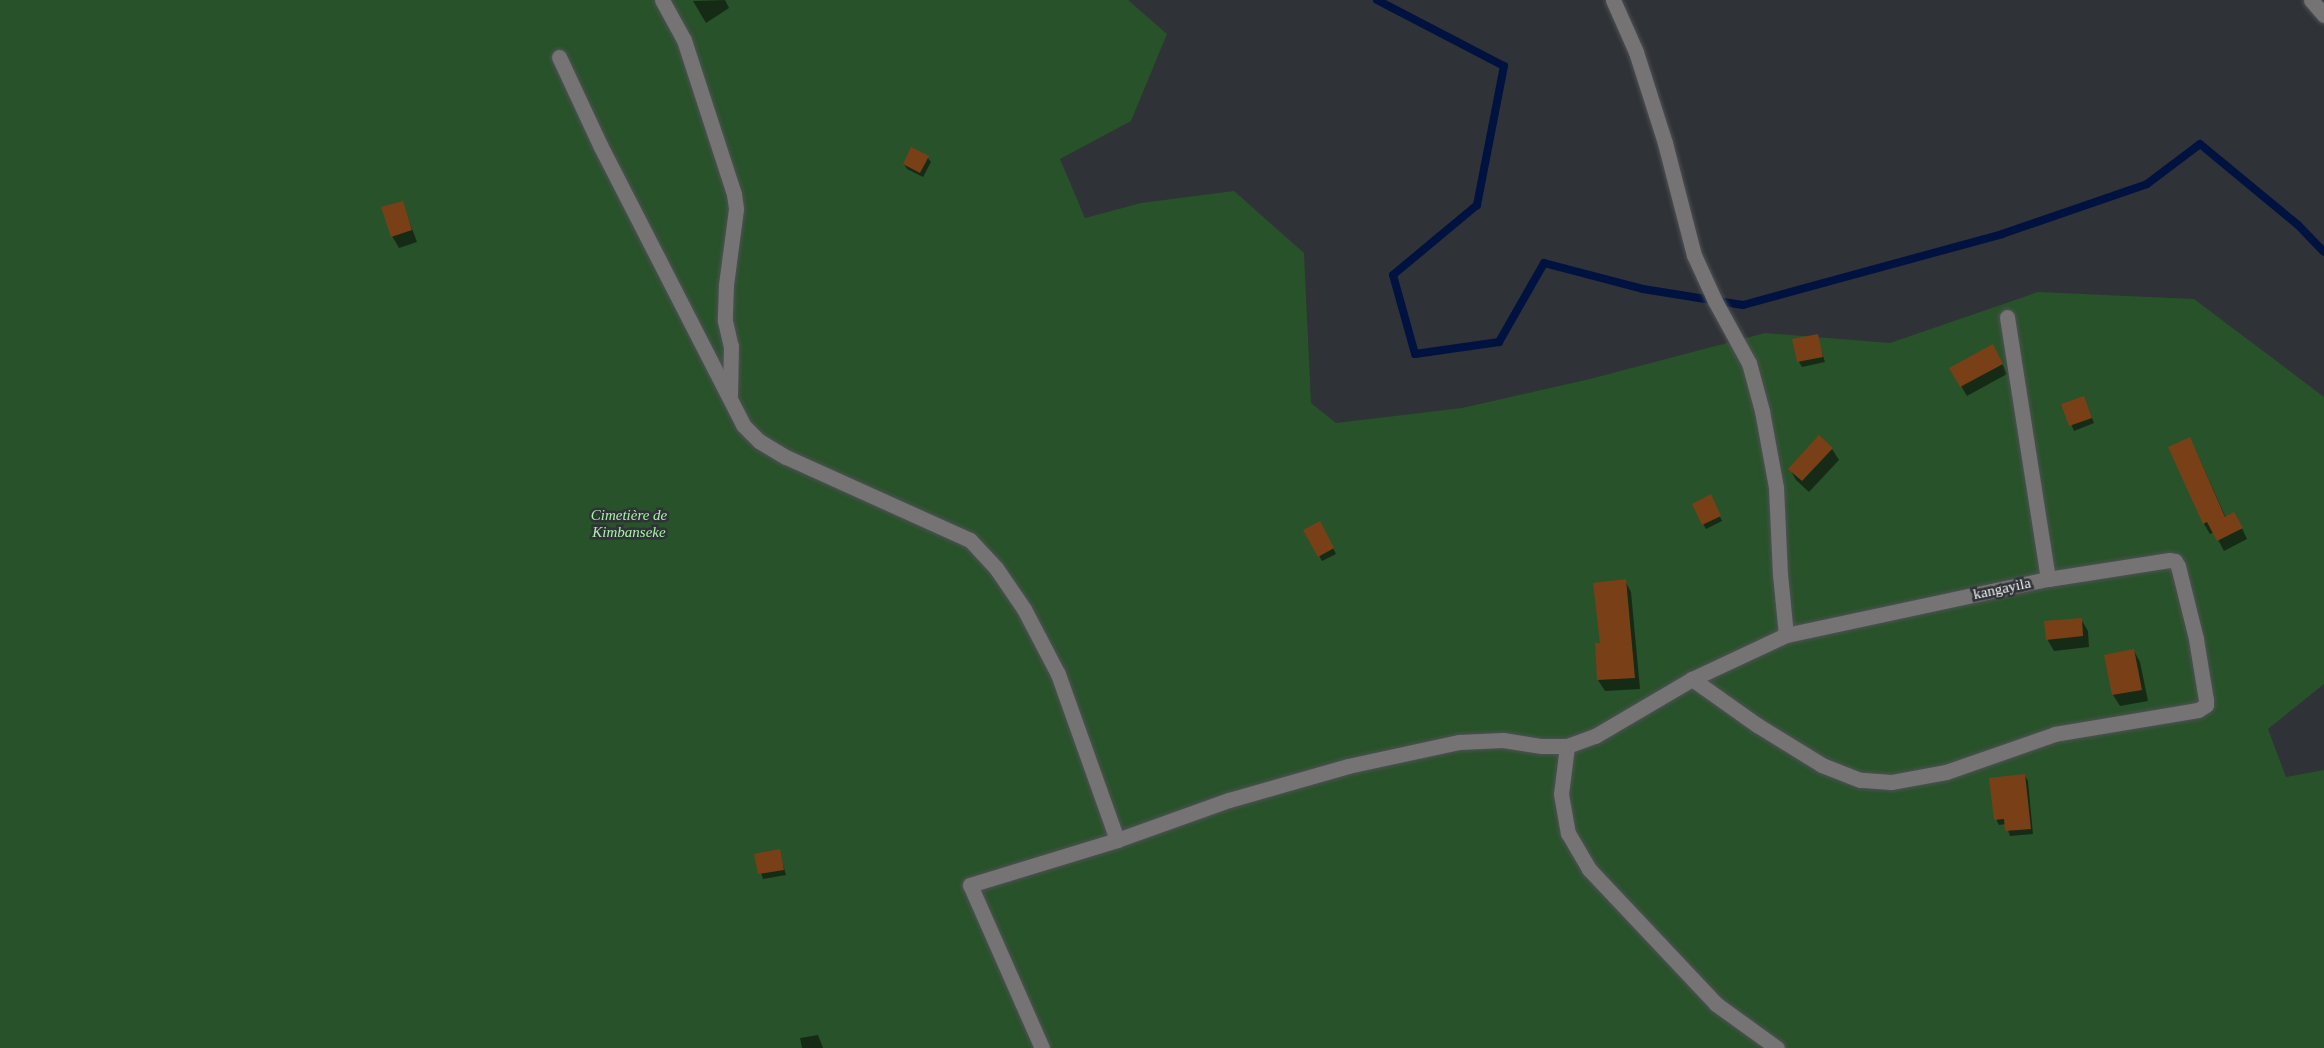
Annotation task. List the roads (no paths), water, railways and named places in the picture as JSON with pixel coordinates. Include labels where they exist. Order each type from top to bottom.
[{"type":"street","points":[[662,0],[684,40],[734,194],[736,209],[726,285],[725,321],[731,346],[730,398]]},
{"type":"street","points":[[1613,0],[1636,52],[1665,143],[1694,255],[1715,301],[1749,363],[1762,411],[1776,487],[1780,574],[1786,635]]},
{"type":"street","points":[[2311,0],[2324,15]]},
{"type":"street","points":[[559,57],[600,145],[743,425],[759,441],[786,457],[970,540],[996,568],[1024,609],[1058,674],[1117,840]]},
{"type":"street","points":[[2007,316],[2048,579]]},
{"type":"street","name":"kangayila","points":[[1567,746],[1594,736],[1692,679],[1786,635],[2048,579],[2175,561],[2196,639],[2206,705],[2198,710],[2055,734],[1982,761],[1917,778],[1891,782],[1860,780],[1822,765],[1757,725],[1692,679]]},
{"type":"street","points":[[1042,1048],[970,885],[1117,840],[1146,827],[1262,790],[1348,766],[1460,742],[1503,740],[1542,746],[1567,746],[1561,794],[1568,833],[1589,869],[1716,1004],[1777,1048]]},
{"type":"waterway","points":[[1377,0],[1504,66],[1477,205],[1393,275],[1415,354],[1499,342],[1544,263],[1643,289],[1743,305],[2002,234],[2147,184],[2200,144],[2298,225],[2324,252]]},
{"type":"park label","name":"Cimetière de Kimbanseke","points":[[629,524]]}]
